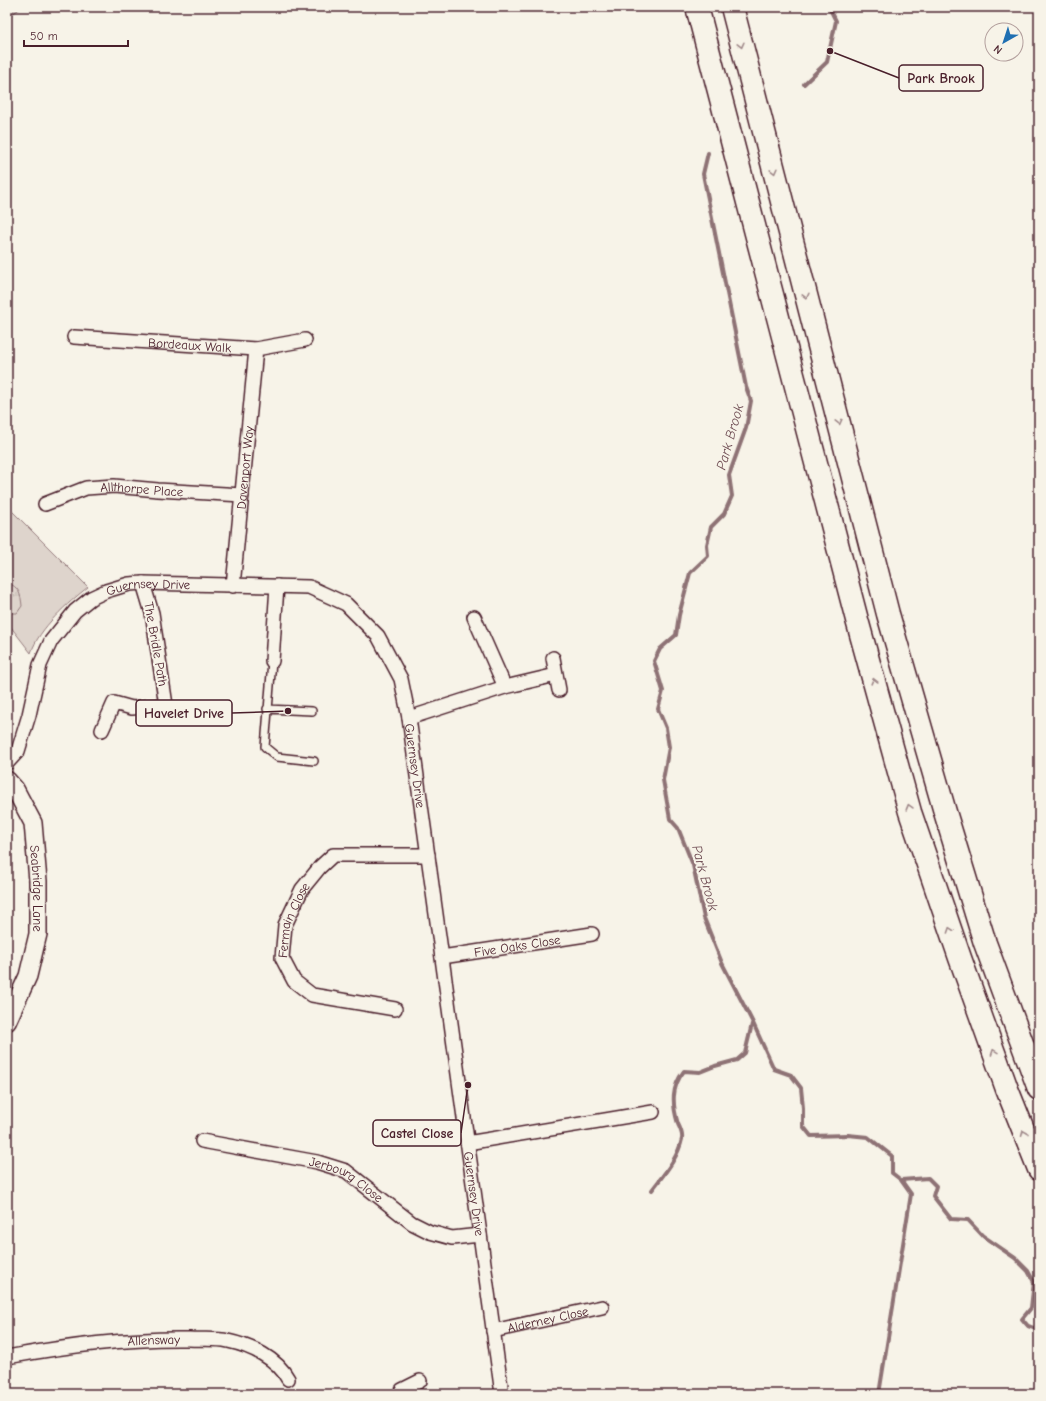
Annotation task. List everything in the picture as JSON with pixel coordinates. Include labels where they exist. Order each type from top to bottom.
[{"type":"highway","points":[[697,7],[857,620],[910,812],[1004,1082],[1039,1169]]},
{"type":"highway","points":[[732,7],[888,614],[936,782],[986,943],[1039,1089]]},
{"type":"street","name":"Bordeaux Walk","points":[[74,338],[256,350],[305,340]]},
{"type":"street","name":"Davenport Way","points":[[233,586],[256,350]]},
{"type":"street","name":"Allthorpe Place","points":[[45,504],[86,488],[114,486],[242,495]]},
{"type":"street","name":"Guernsey Drive","points":[[7,763],[18,751],[29,715],[40,665],[51,641],[75,611],[91,598],[106,591],[130,584],[143,583],[309,587],[346,604],[378,636],[401,679],[408,718],[502,1394]]},
{"type":"street","name":"The Bridle Path","points":[[102,730],[114,704],[132,708],[166,705],[152,613],[143,583]]},
{"type":"street","points":[[272,661],[277,586]]},
{"type":"street","points":[[474,618],[504,687]]},
{"type":"street","points":[[553,658],[559,690]]},
{"type":"street","points":[[408,718],[504,687],[556,675]]},
{"type":"street","name":"Seabridge Lane","points":[[7,780],[15,788],[33,823],[38,881],[38,934],[28,976],[7,1022]]},
{"type":"street","name":"Fermain Close","points":[[395,1009],[312,995],[294,981],[282,958],[285,925],[302,889],[320,867],[333,855],[428,855]]},
{"type":"street","name":"Five Oaks Close","points":[[442,957],[592,934]]},
{"type":"street","points":[[467,1143],[654,1112]]},
{"type":"street","name":"Jerbourg Close","points":[[202,1141],[317,1162],[346,1171],[412,1223],[430,1232],[452,1238],[480,1235]]},
{"type":"street","name":"Alderney Close","points":[[493,1331],[602,1307]]},
{"type":"street","name":"Allensway","points":[[7,1357],[95,1343],[171,1339],[227,1340],[255,1349],[283,1369],[288,1379]]},
{"type":"street","points":[[399,1394],[402,1390],[420,1381]]},
{"type":"lane","points":[[272,661],[265,747],[277,757],[314,761]]},
{"type":"lane","points":[[267,709],[312,711]]},
{"type":"green space","points":[[7,7],[22,7],[7,18]]},
{"type":"green space","points":[[9,508],[88,587],[63,608],[47,625],[40,634],[31,653],[7,622],[7,514]]},
{"type":"green space","points":[[7,583],[11,584],[17,589],[21,598],[22,606],[17,613],[11,613],[7,610]]},
{"type":"waterway","name":"Park Brook","points":[[804,84],[827,62],[836,21],[829,7]]},
{"type":"waterway","name":"Park Brook","points":[[708,153],[703,174],[746,387],[751,401],[746,428],[729,475],[732,496],[724,514],[711,527],[707,545],[708,556],[690,573],[679,615],[676,635],[660,649],[654,661],[663,691],[658,709],[666,728],[669,747],[663,780],[670,819],[678,828],[693,865],[704,918],[722,963],[753,1023],[774,1069],[791,1075],[801,1088],[803,1126],[811,1136],[848,1135],[868,1137],[892,1156],[892,1173],[901,1180],[928,1178],[936,1186],[933,1196],[951,1219],[968,1220],[983,1236],[1015,1258],[1028,1271],[1034,1282],[1031,1308],[1022,1319],[1028,1326],[1039,1330]]},
{"type":"waterway","points":[[652,1190],[674,1159],[682,1139],[682,1133],[676,1117],[674,1103],[675,1090],[680,1077],[684,1071],[700,1072],[737,1060],[745,1053],[752,1024]]},
{"type":"waterway","points":[[879,1394],[911,1194],[901,1180]]},
{"type":"place","name":"Park Brook","points":[[830,51]]},
{"type":"place","name":"Havelet Drive","points":[[288,711]]},
{"type":"place","name":"Castel Close","points":[[468,1085]]}]
